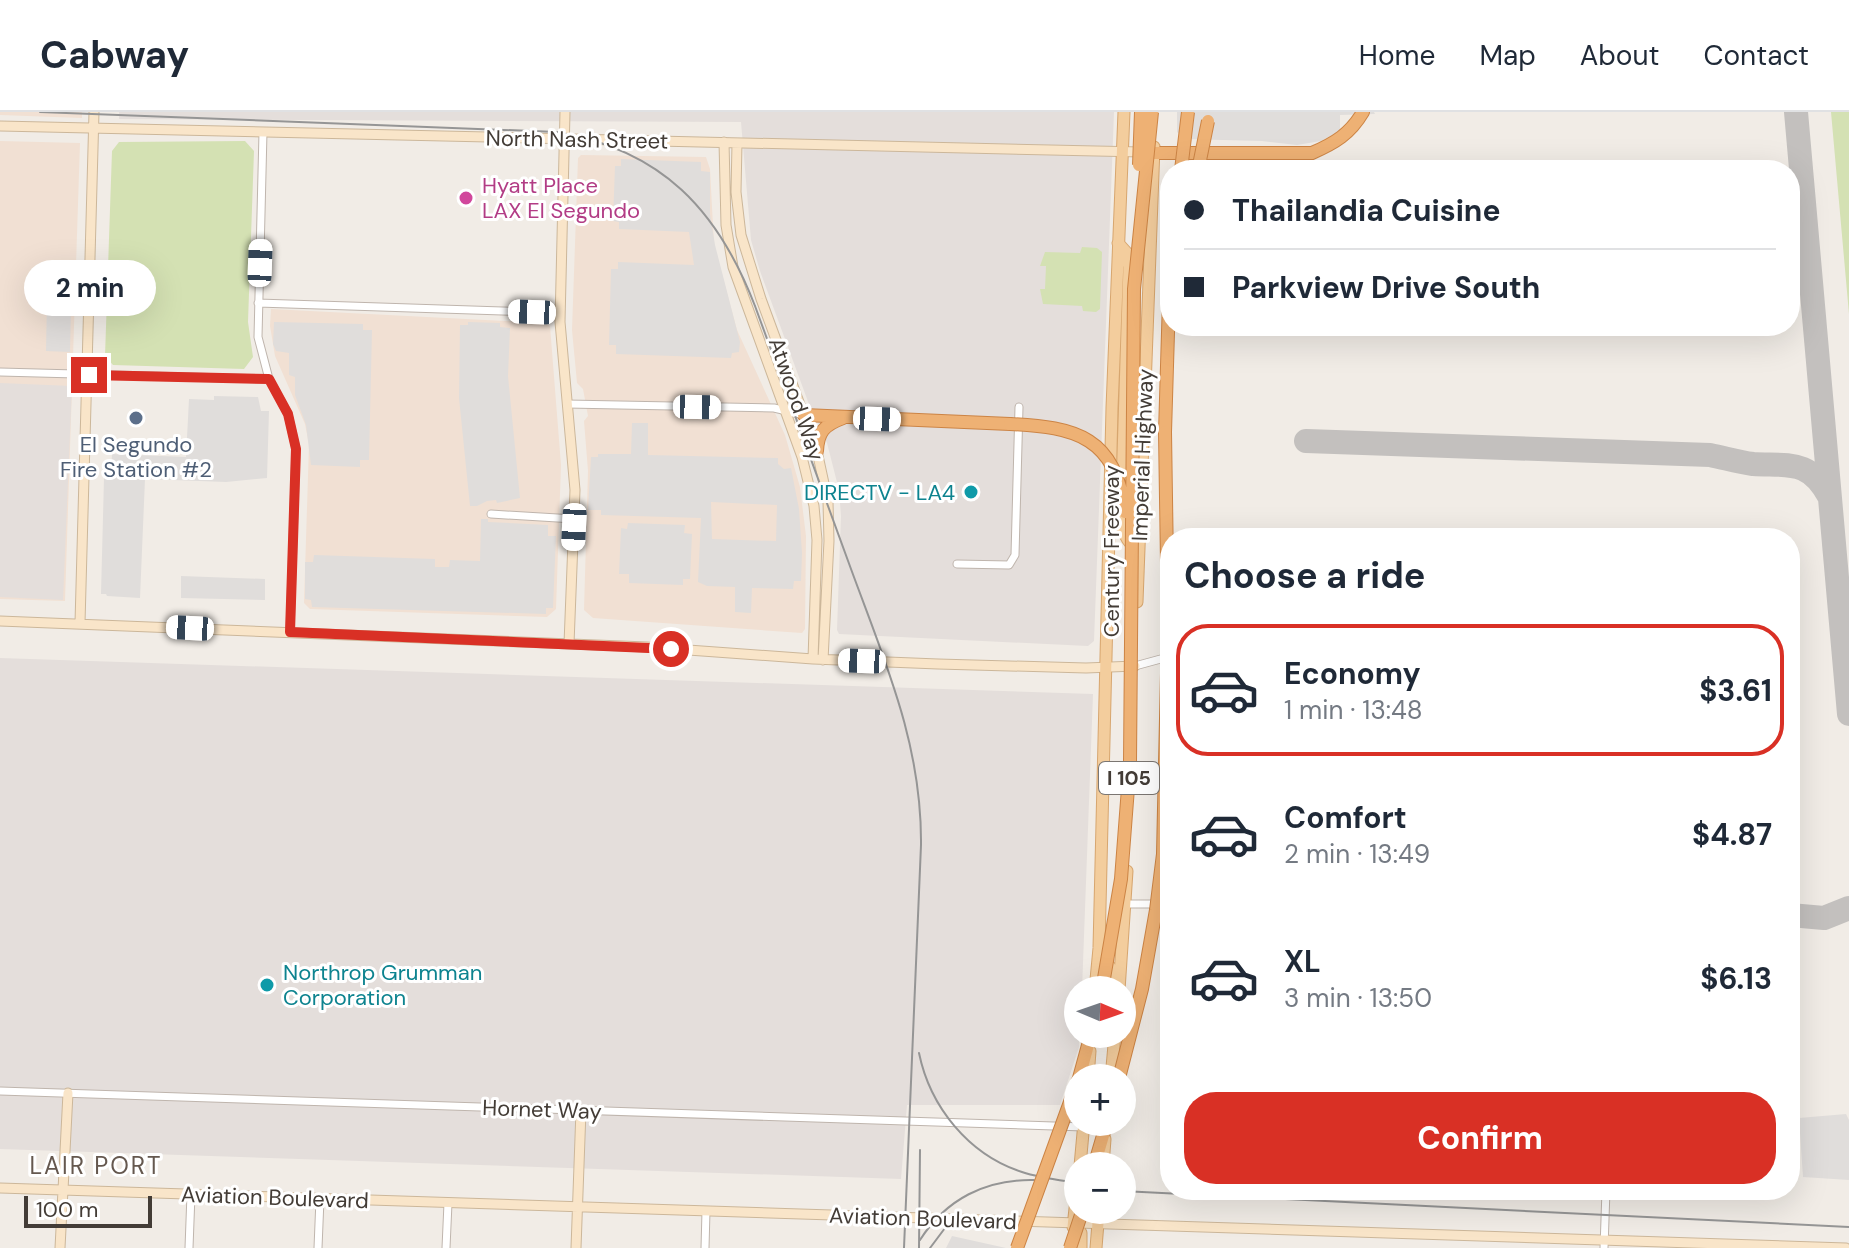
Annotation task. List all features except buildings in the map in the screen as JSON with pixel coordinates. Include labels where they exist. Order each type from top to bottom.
[{"type":"highway","points":[[1134,289],[1141,112]]},
{"type":"highway","name":"Century Freeway","points":[[1105,976],[1118,904],[1130,762],[1134,289],[1153,112]]},
{"type":"highway","points":[[1182,160],[1188,112]]},
{"type":"highway","points":[[1200,160],[1209,112]]},
{"type":"highway","points":[[1154,153],[1312,153],[1336,143],[1352,130],[1363,112]]},
{"type":"highway","name":"I 105","points":[[1166,528],[1168,336]]},
{"type":"highway","points":[[804,415],[1063,429],[1091,442],[1102,452],[1120,480],[1130,563]]},
{"type":"highway","points":[[817,451],[818,435],[823,428],[846,417]]},
{"type":"highway","name":"I 105","points":[[1123,1064],[1142,989],[1160,873]]},
{"type":"highway","points":[[1017,1248],[1064,1118]]},
{"type":"highway","points":[[1076,1248],[1078,1224]]},
{"type":"main road","name":"Imperial Highway","points":[[1096,976],[1105,668],[1118,408],[1118,243],[1124,112]]},
{"type":"main road","name":"Imperial Highway","points":[[1120,976],[1135,666],[1153,112]]},
{"type":"main road","points":[[1118,408],[1121,520],[1125,538],[1139,551]]},
{"type":"main road","points":[[1100,899],[1111,914],[1110,976]]},
{"type":"main road","points":[[1096,1248],[1097,1226]]},
{"type":"street","points":[[80,623],[94,112]]},
{"type":"street","points":[[565,112],[560,313],[573,462],[569,644]]},
{"type":"street","name":"North Nash Street","points":[[0,126],[1154,153]]},
{"type":"street","points":[[263,132],[258,337],[269,379],[288,414],[296,449],[290,632]]},
{"type":"street","name":"Atwood Way","points":[[724,142],[726,225],[733,267],[810,484],[816,522],[818,659]]},
{"type":"street","name":"Atwood Way","points":[[737,143],[736,192],[741,235],[817,451],[828,502],[818,659]]},
{"type":"street","points":[[258,303],[560,313]]},
{"type":"street","points":[[0,372],[269,379]]},
{"type":"street","points":[[567,404],[774,408],[804,415]]},
{"type":"street","points":[[957,564],[1009,565],[1015,555],[1019,407]]},
{"type":"street","points":[[1118,408],[1143,409]]},
{"type":"street","points":[[491,514],[574,519]]},
{"type":"street","points":[[0,621],[647,647],[818,659],[1105,668],[1135,666],[1160,659]]},
{"type":"street","points":[[1125,904],[1160,904]]},
{"type":"street","name":"Hornet Way","points":[[0,1091],[1064,1123]]},
{"type":"street","points":[[60,1248],[68,1093]]},
{"type":"street","points":[[576,1248],[581,1110]]},
{"type":"street","name":"Aviation Boulevard","points":[[0,1188],[706,1211],[1064,1216]]},
{"type":"street","points":[[189,1248],[191,1194]]},
{"type":"street","points":[[318,1248],[320,1199]]},
{"type":"street","points":[[1604,1243],[1606,1200]]},
{"type":"street","points":[[446,1248],[448,1203]]},
{"type":"street","points":[[705,1248],[706,1211]]},
{"type":"street","name":"Aviation Boulevard","points":[[1093,1224],[1604,1243],[1846,1248]]},
{"type":"shaded area","points":[[0,112],[82,112],[82,118],[0,115]]},
{"type":"shaded area","points":[[119,112],[1114,112],[1094,641],[1088,646],[839,634],[839,490],[827,443],[810,407],[751,240],[741,122],[119,119]]},
{"type":"shaded area","points":[[1177,112],[1375,114],[1340,115],[1340,131],[1321,141],[1297,145],[1185,139],[1177,132]]},
{"type":"shaded area","points":[[0,141],[80,143],[65,601],[0,599]]},
{"type":"shaded area","points":[[581,155],[706,157],[710,169],[714,245],[737,330],[785,435],[800,487],[806,536],[805,629],[802,633],[593,618],[584,610],[588,471],[584,421],[588,416],[583,389],[577,383],[572,330],[578,158]]},
{"type":"shaded area","points":[[621,159],[701,162],[701,171],[710,172],[710,214],[715,245],[740,342],[739,352],[732,353],[731,358],[616,354],[616,345],[609,345],[611,269],[618,269],[618,262],[694,265],[689,232],[619,229],[619,222],[613,221],[615,166],[621,166]]},
{"type":"shaded area","points":[[56,263],[72,264],[70,352],[46,351],[47,298],[55,298]]},
{"type":"shaded area","points":[[271,309],[546,323],[550,326],[561,465],[556,609],[547,617],[310,609],[304,603],[309,444],[305,424],[275,356],[270,326]]},
{"type":"shaded area","points":[[274,322],[363,324],[363,330],[372,330],[369,460],[360,460],[360,467],[311,465],[306,425],[295,395],[295,377],[289,375],[289,353],[276,351],[273,344]]},
{"type":"shaded area","points":[[468,322],[500,323],[500,327],[510,328],[508,376],[520,498],[497,503],[496,500],[487,501],[477,506],[470,506],[459,398],[460,325],[468,325]]},
{"type":"shaded area","points":[[0,383],[72,386],[63,600],[0,597]]},
{"type":"shaded area","points":[[214,396],[258,397],[261,411],[269,411],[267,478],[226,482],[145,479],[140,598],[101,594],[104,478],[111,477],[112,454],[186,457],[189,399],[214,400]]},
{"type":"shaded area","points":[[632,423],[648,423],[648,455],[778,458],[778,464],[784,469],[791,468],[799,509],[801,581],[794,581],[793,589],[752,588],[751,613],[735,612],[735,587],[707,586],[698,582],[701,518],[601,515],[601,510],[588,510],[591,457],[598,457],[598,454],[631,454]],"holes":[[[711,502],[777,505],[776,541],[712,539]]]},
{"type":"shaded area","points":[[481,519],[548,525],[548,536],[556,536],[553,608],[546,608],[546,614],[312,607],[311,600],[305,599],[305,562],[313,562],[314,555],[435,559],[435,567],[449,567],[450,560],[480,561]]},
{"type":"shaded area","points":[[628,523],[685,525],[684,533],[692,534],[690,579],[683,579],[683,585],[629,583],[629,574],[619,574],[621,528],[627,529]]},
{"type":"shaded area","points":[[181,576],[265,579],[265,600],[181,598]]},
{"type":"shaded area","points":[[0,658],[1093,694],[1083,976],[1064,976],[1064,1048],[1079,1048],[1073,1064],[1064,1064],[1064,1093],[1060,1105],[907,1105],[901,1179],[0,1149]]},
{"type":"shaded area","points":[[1846,1114],[1849,1120],[1849,1180],[1803,1177],[1800,1118]]},
{"type":"shaded area","points":[[952,1236],[1006,1248],[946,1248]]},
{"type":"green space","points":[[1831,112],[1849,112],[1849,314]]},
{"type":"green space","points":[[245,141],[254,151],[248,322],[253,357],[244,369],[113,365],[105,356],[112,151],[119,142]]},
{"type":"green space","points":[[1082,247],[1097,248],[1102,252],[1100,309],[1096,312],[1083,311],[1082,306],[1043,304],[1040,289],[1045,289],[1046,266],[1040,266],[1045,252],[1080,253]]},
{"type":"taxiway","points":[[1796,112],[1849,714]]},
{"type":"taxiway","points":[[1306,441],[1710,455],[1806,470],[1829,496]]},
{"type":"taxiway","points":[[1800,916],[1824,918],[1849,908]]},
{"type":"tram line","points":[[40,112],[557,132],[627,153],[682,190],[704,214],[723,241],[755,306],[888,671],[915,772],[921,845],[904,1248]]},
{"type":"tram line","points":[[919,1053],[924,1073],[942,1110],[969,1141],[985,1154],[1022,1172],[1064,1181]]},
{"type":"tram line","points":[[919,1248],[920,1150]]},
{"type":"tram line","points":[[920,1240],[942,1213],[969,1194],[1000,1183],[1034,1180]]},
{"type":"tram line","points":[[1136,1192],[1160,1193]]},
{"type":"tram line","points":[[1304,1200],[1849,1227]]},
{"type":"tram line","points":[[930,1248],[954,1216]]},
{"type":"place","name":"Hyatt Place LAX El Segundo","points":[[466,198]]},
{"type":"place","name":"El Segundo Fire Station #2","points":[[136,418]]},
{"type":"place","name":"DIRECTV - LA4","points":[[971,492]]},
{"type":"place","name":"Northrop Grumman Corporation","points":[[267,985]]},
{"type":"district","name":"LAIR PORT","points":[[96,1166]]},
{"type":"route","points":[[89,375],[269,379],[288,414],[296,449],[290,632],[671,649]]}]
